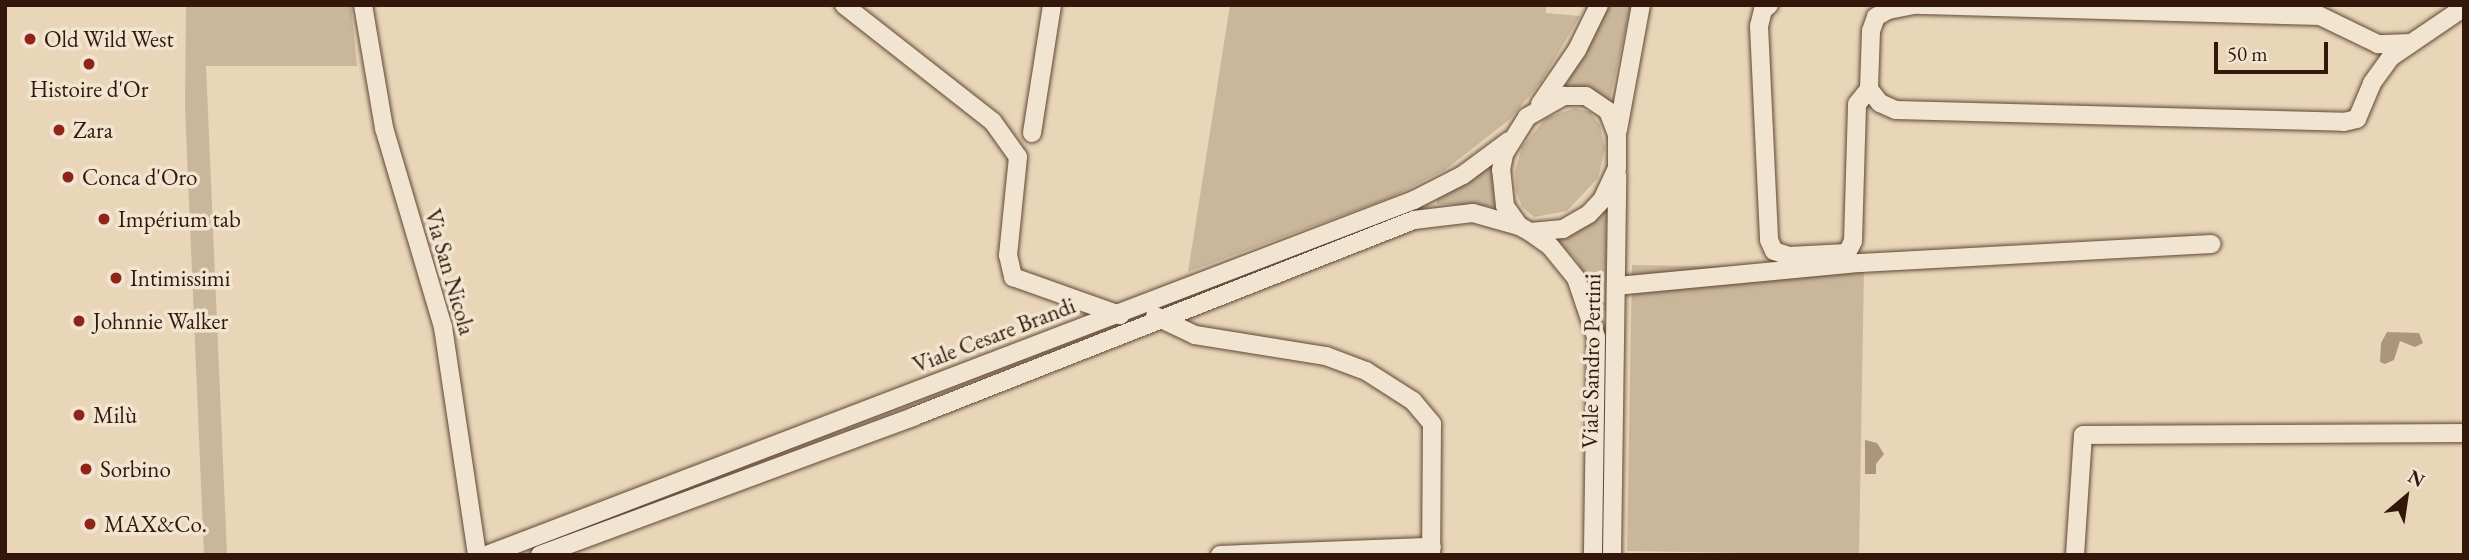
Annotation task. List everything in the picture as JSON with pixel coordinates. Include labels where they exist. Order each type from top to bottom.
[{"type":"street","name":"Via San Nicola","points":[[363,5],[384,128],[443,327],[478,555]]},
{"type":"street","points":[[844,5],[993,122],[1018,157],[1007,254],[1013,277],[1115,315],[1163,316],[1176,329],[1195,335],[1326,356],[1366,371],[1413,401],[1432,424],[1432,551],[1220,555]]},
{"type":"street","points":[[1031,132],[1052,5]]},
{"type":"street","points":[[1599,5],[1572,59],[1538,107],[1509,141],[1501,170],[1502,194],[1510,216],[1524,229],[1563,229],[1589,214],[1602,200],[1617,168],[1618,134],[1641,5]]},
{"type":"street","points":[[1769,5],[1763,10],[1759,26],[1769,240],[1774,251],[1789,256],[1847,253],[1853,241],[1857,104],[1869,89],[1869,11],[1914,5],[2320,16],[2378,44],[2411,43]]},
{"type":"street","points":[[1869,89],[1880,103],[1896,110],[2344,122],[2357,119],[2372,83],[2391,57],[2461,7]]},
{"type":"street","points":[[1538,107],[1564,96],[1586,96],[1608,111],[1618,134]]},
{"type":"street","name":"Viale Cesare Brandi","points":[[486,555],[1414,200],[1463,175],[1509,141]]},
{"type":"street","name":"Viale Sandro Pertini","points":[[1612,555],[1617,168]]},
{"type":"street","name":"Viale Cesare Brandi","points":[[540,555],[915,416],[1163,316],[1436,214],[1473,213],[1524,229]]},
{"type":"street","name":"Viale Sandro Pertini","points":[[1524,229],[1576,278],[1595,337],[1593,555]]},
{"type":"street","points":[[1616,286],[1860,263],[2211,244]]},
{"type":"street","points":[[2075,555],[2083,435],[2464,433]]},
{"type":"shaded area","points":[[186,5],[351,5],[357,66],[206,66],[227,555],[204,555],[185,107]]},
{"type":"shaded area","points":[[1230,5],[1546,5],[1546,13],[1580,16],[1541,82],[1509,120],[1445,170],[1392,197],[1188,272]]},
{"type":"shaded area","points":[[1610,5],[1631,5],[1609,103],[1565,90],[1565,86]]},
{"type":"shaded area","points":[[1575,108],[1590,112],[1600,125],[1605,149],[1598,178],[1567,211],[1534,217],[1522,207],[1516,191],[1515,171],[1522,147],[1546,118]]},
{"type":"shaded area","points":[[1494,162],[1498,207],[1437,204],[1436,200]]},
{"type":"shaded area","points":[[1607,206],[1604,312],[1577,261],[1556,238]]},
{"type":"shaded area","points":[[1632,265],[1864,269],[1859,555],[1627,551]]},
{"type":"shaded area","points":[[2387,332],[2419,333],[2423,343],[2415,347],[2400,341],[2394,360],[2385,364],[2380,362],[2381,343]]},
{"type":"shaded area","points":[[1865,440],[1877,443],[1884,454],[1876,464],[1876,474],[1865,474]]},
{"type":"place","name":"Old Wild West","points":[[30,39]]},
{"type":"place","name":"Histoire d'Or","points":[[89,64]]},
{"type":"place","name":"Zara","points":[[59,130]]},
{"type":"place","name":"Conca d'Oro","points":[[68,177]]},
{"type":"place","name":"Impérium tab","points":[[104,219]]},
{"type":"place","name":"Intimissimi","points":[[116,278]]},
{"type":"place","name":"Johnnie Walker","points":[[79,321]]},
{"type":"place","name":"Milù","points":[[79,415]]},
{"type":"place","name":"Sorbino","points":[[86,469]]},
{"type":"place","name":"MAX&Co.","points":[[90,524]]}]
